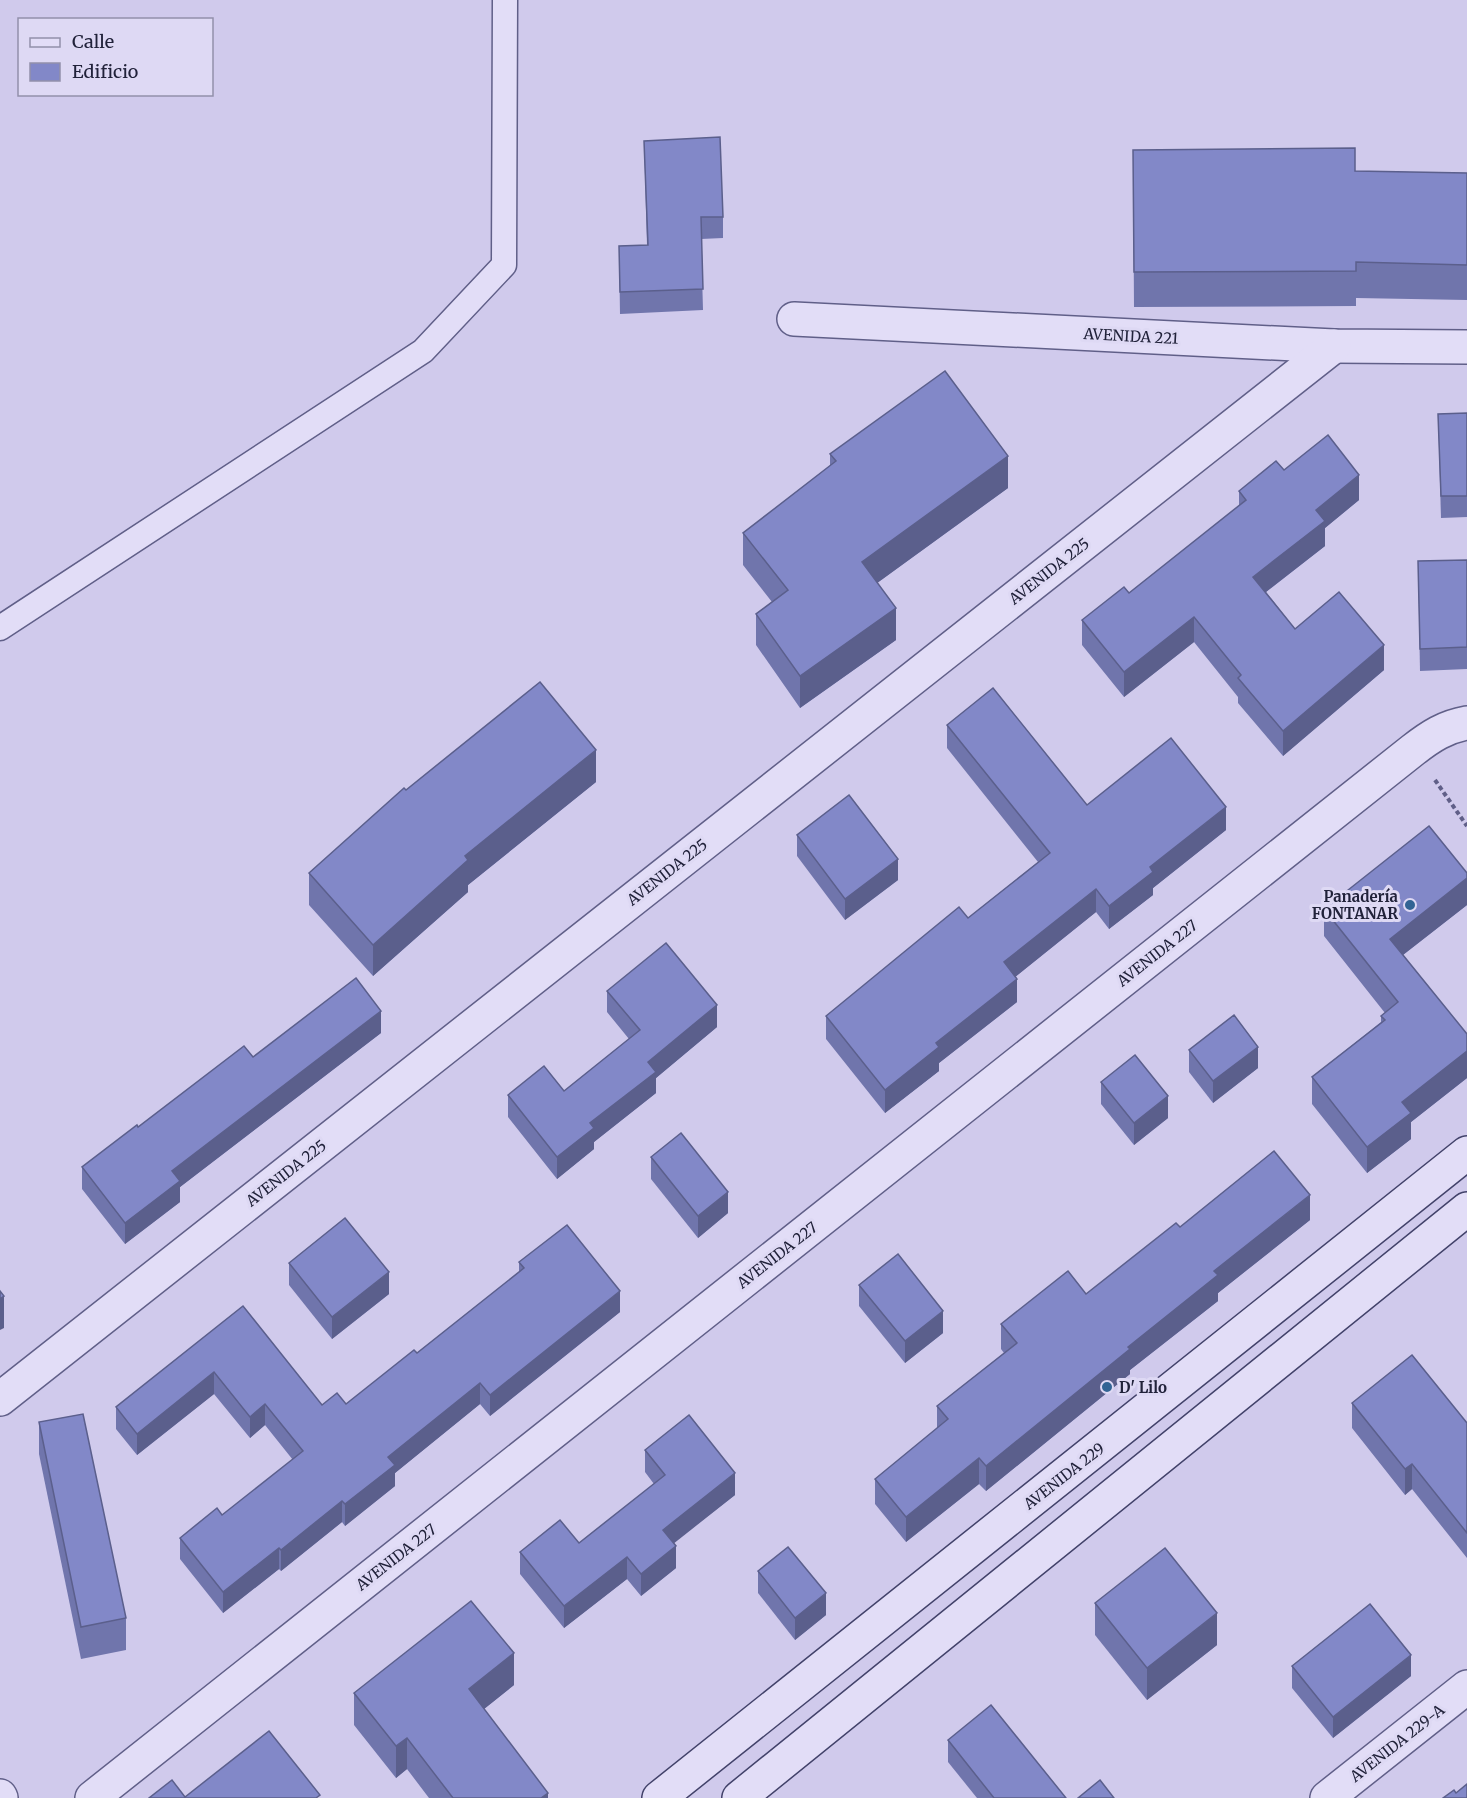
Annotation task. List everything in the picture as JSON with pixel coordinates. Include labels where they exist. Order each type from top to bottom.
[{"type":"street","name":"AVENIDA 221","points":[[794,319],[1334,346],[1467,347]]},
{"type":"street","name":"AVENIDA 225","points":[[0,1399],[1334,346]]},
{"type":"street","name":"AVENIDA 227","points":[[92,1798],[1413,750],[1449,726],[1467,723]]},
{"type":"street","name":"AVENIDA 229","points":[[659,1798],[1467,1153]]},
{"type":"street","points":[[739,1798],[1467,1209]]},
{"type":"street","points":[[1113,1437],[1142,1473]]},
{"type":"street","name":"AVENIDA 229-A","points":[[1327,1798],[1467,1687]]},
{"type":"lane","points":[[0,628],[423,351],[504,266],[505,0]]},
{"type":"path","points":[[1413,750],[1467,826]]},
{"type":"building","points":[[720,137],[723,217],[701,217],[703,289],[620,292],[619,246],[648,245],[644,141]]},
{"type":"building","points":[[1355,148],[1355,171],[1467,173],[1467,265],[1356,262],[1356,271],[1134,272],[1133,150]]},
{"type":"building","points":[[945,371],[1008,456],[862,562],[896,608],[800,676],[756,614],[788,590],[743,533],[836,461],[830,454]]},
{"type":"building","points":[[1467,413],[1467,496],[1441,496],[1438,414]]},
{"type":"building","points":[[1328,435],[1359,475],[1316,510],[1325,521],[1253,577],[1295,629],[1339,592],[1384,645],[1283,731],[1238,678],[1241,675],[1194,617],[1124,672],[1082,620],[1124,587],[1129,593],[1246,500],[1239,491],[1276,461],[1284,470]]},
{"type":"building","points":[[1467,560],[1467,647],[1420,649],[1418,561]]},
{"type":"building","points":[[540,682],[596,750],[465,856],[468,860],[373,945],[309,873],[404,788],[406,790]]},
{"type":"building","points":[[993,688],[1087,805],[1171,738],[1226,807],[1150,867],[1153,872],[1109,906],[1096,889],[1004,962],[1017,979],[936,1043],[939,1047],[885,1090],[826,1016],[959,907],[968,918],[1050,853],[947,725]]},
{"type":"building","points":[[849,795],[898,859],[845,899],[797,835]]},
{"type":"building","points":[[1429,826],[1467,873],[1467,878],[1390,939],[1467,1034],[1467,1051],[1402,1102],[1411,1113],[1367,1147],[1312,1077],[1385,1020],[1381,1016],[1398,1002],[1324,909]]},
{"type":"building","points":[[666,943],[717,1005],[648,1062],[656,1072],[590,1123],[594,1128],[557,1157],[508,1095],[544,1066],[564,1091],[640,1030],[607,991]]},
{"type":"building","points":[[356,978],[381,1011],[172,1171],[180,1181],[125,1223],[82,1167],[244,1046],[253,1057]]},
{"type":"building","points":[[1234,1015],[1258,1047],[1213,1081],[1189,1050]]},
{"type":"building","points":[[1135,1055],[1168,1096],[1134,1123],[1101,1082]]},
{"type":"building","points":[[681,1133],[728,1192],[698,1216],[651,1157]]},
{"type":"building","points":[[1274,1151],[1310,1195],[1214,1271],[1218,1275],[986,1466],[979,1458],[906,1517],[875,1479],[948,1419],[937,1406],[1017,1343],[1001,1324],[1068,1271],[1086,1294],[1176,1223],[1180,1227]]},
{"type":"building","points":[[345,1218],[389,1272],[332,1317],[289,1263]]},
{"type":"building","points":[[567,1225],[620,1291],[490,1395],[480,1383],[388,1457],[395,1465],[345,1504],[342,1501],[281,1550],[279,1548],[223,1592],[180,1538],[217,1508],[222,1515],[303,1451],[265,1404],[250,1417],[214,1372],[137,1434],[116,1407],[243,1306],[322,1405],[337,1393],[346,1404],[414,1350],[417,1353],[524,1268],[519,1262]]},
{"type":"building","points":[[898,1254],[943,1311],[905,1341],[859,1285]]},
{"type":"building","points":[[1412,1355],[1467,1423],[1467,1533],[1412,1464],[1405,1469],[1352,1403]]},
{"type":"building","points":[[83,1414],[126,1618],[81,1627],[39,1422]]},
{"type":"building","points":[[689,1415],[735,1473],[663,1530],[676,1546],[641,1574],[627,1557],[564,1606],[520,1552],[560,1520],[579,1543],[665,1475],[645,1450]]},
{"type":"building","points":[[788,1547],[826,1593],[795,1618],[758,1571]]},
{"type":"building","points":[[1165,1548],[1217,1613],[1147,1668],[1095,1603]]},
{"type":"building","points":[[471,1601],[514,1653],[469,1689],[548,1793],[541,1798],[453,1798],[407,1738],[396,1746],[354,1693]]},
{"type":"building","points":[[1370,1604],[1411,1655],[1333,1717],[1292,1666]]},
{"type":"building","points":[[991,1705],[1066,1798],[994,1798],[948,1740]]},
{"type":"building","points":[[269,1731],[320,1795],[316,1798],[149,1798],[172,1780],[185,1797]]},
{"type":"building","points":[[1100,1780],[1114,1798],[1078,1798]]},
{"type":"building","points":[[1467,1784],[1467,1798],[1443,1798],[1454,1790],[1456,1793]]},
{"type":"place","name":"Panadería FONTANAR","points":[[1410,905]]},
{"type":"place","name":"D' Lilo","points":[[1107,1387]]}]
